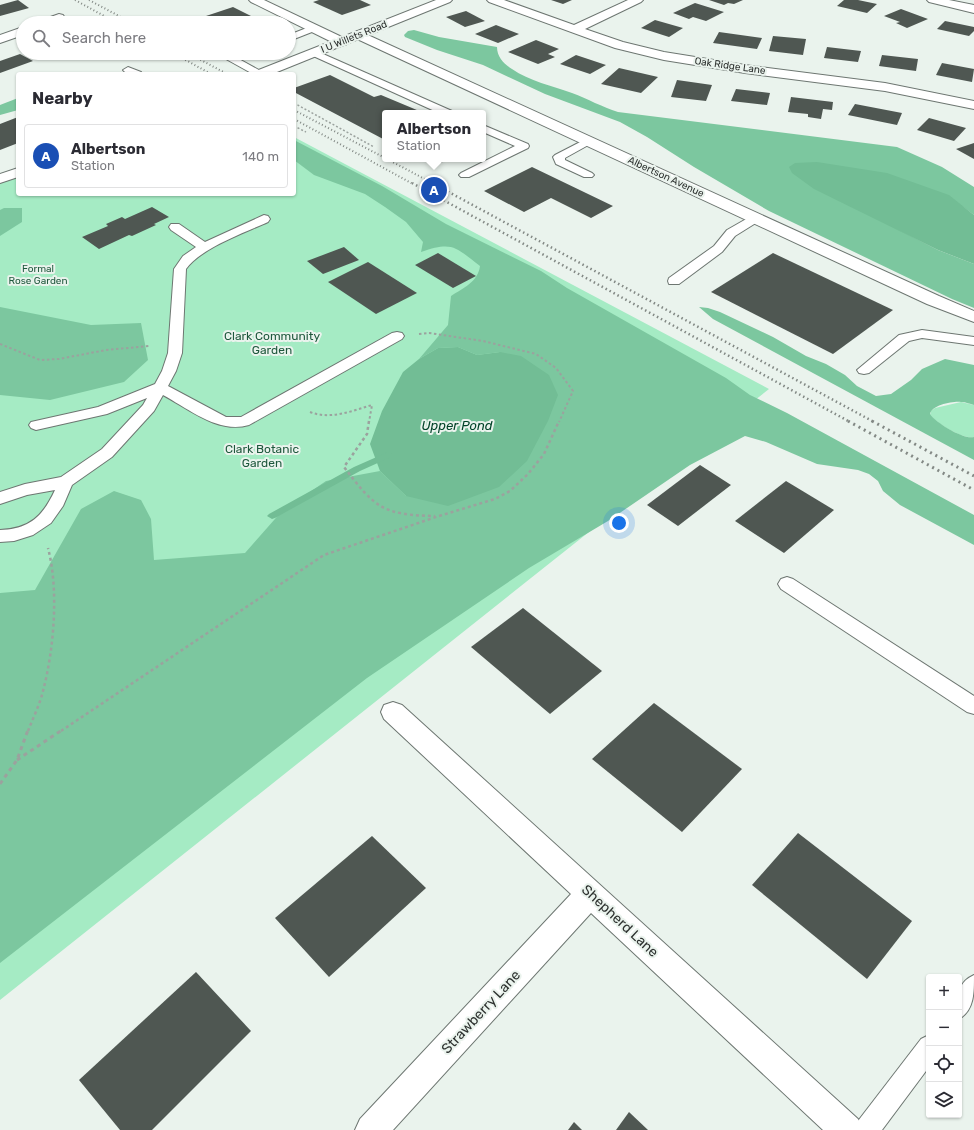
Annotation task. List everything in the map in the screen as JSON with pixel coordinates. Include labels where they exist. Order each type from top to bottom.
[{"type":"street","points":[[255,0],[289,16]]},
{"type":"street","name":"I U Willets Road","points":[[266,72],[446,0]]},
{"type":"street","name":"Oak Ridge Lane","points":[[493,0],[620,45],[664,56],[737,68],[884,86],[974,105]]},
{"type":"street","points":[[574,29],[637,0]]},
{"type":"street","points":[[933,0],[974,9]]},
{"type":"street","points":[[296,19],[342,42]]},
{"type":"street","points":[[0,39],[16,33]]},
{"type":"street","name":"Albertson Avenue","points":[[359,35],[933,300],[974,317]]},
{"type":"street","points":[[0,179],[16,173]]},
{"type":"street","name":"Shepherd Lane","points":[[393,712],[847,1130]]},
{"type":"street","name":"Strawberry Lane","points":[[371,1130],[590,893]]},
{"type":"lane","points":[[296,34],[314,28]]},
{"type":"lane","points":[[314,53],[441,110]]},
{"type":"lane","points":[[233,60],[257,72]]},
{"type":"lane","points":[[464,175],[524,146],[486,129]]},
{"type":"lane","points":[[588,141],[559,157],[560,162],[588,175]]},
{"type":"lane","points":[[674,281],[718,250],[731,232],[755,218]]},
{"type":"lane","points":[[0,498],[25,490],[66,482],[107,454],[149,408],[176,353],[180,269],[187,259],[204,248],[264,219]]},
{"type":"lane","points":[[175,227],[204,248]]},
{"type":"lane","points":[[864,370],[904,338],[922,334],[974,341]]},
{"type":"lane","points":[[160,387],[222,420],[232,423],[244,422],[397,336]]},
{"type":"lane","points":[[36,425],[102,411],[160,387]]},
{"type":"lane","points":[[0,536],[21,533],[34,527],[50,514],[66,482]]},
{"type":"lane","points":[[787,584],[974,706]]},
{"type":"lane","points":[[962,1003],[974,987]]},
{"type":"lane","points":[[866,1130],[926,1051]]},
{"type":"path","points":[[296,104],[374,147]]},
{"type":"path","points":[[296,127],[306,132]]},
{"type":"path","points":[[17,760],[324,555],[439,516],[495,499],[510,491],[528,474],[544,454],[573,391],[556,368],[536,354],[483,341],[428,333],[397,336]]},
{"type":"path","points":[[0,344],[40,360],[59,359],[106,350],[176,343]]},
{"type":"path","points":[[288,398],[314,414],[340,414],[372,405],[367,434],[344,467],[345,470],[373,503],[382,509],[409,516],[439,516]]},
{"type":"path","points":[[0,784],[17,760],[43,691],[53,636],[53,567],[45,537],[34,527]]},
{"type":"green space","name":"Clark Botanic Garden","points":[[296,138],[769,389],[0,1000],[0,179],[16,173],[16,196],[296,196]]},
{"type":"green space","points":[[961,402],[974,405],[974,437],[964,436],[950,430],[930,415],[931,411],[935,408]]},
{"type":"shaded area","points":[[414,30],[439,37],[497,47],[498,54],[502,60],[509,67],[519,73],[533,80],[572,93],[618,112],[897,147],[942,167],[974,187],[974,215],[962,206],[893,227],[938,250],[974,264],[974,308],[952,299],[769,211],[620,122],[545,94],[483,65],[437,50],[405,37],[404,35],[408,31]]},
{"type":"shaded area","points":[[16,99],[16,111],[0,115],[0,105]]},
{"type":"shaded area","points":[[296,141],[382,186],[446,224],[541,271],[567,288],[726,378],[750,395],[787,413],[974,515],[974,545],[900,505],[883,491],[878,481],[869,474],[858,470],[817,464],[766,442],[745,436],[690,465],[608,521],[529,568],[367,678],[0,963],[0,593],[35,590],[81,509],[114,491],[141,500],[151,519],[154,560],[245,553],[282,511],[326,481],[380,471],[406,496],[500,352],[477,355],[458,347],[438,348],[419,359],[448,325],[451,296],[473,280],[479,272],[480,266],[459,250],[453,248],[440,247],[421,252],[423,242],[406,222],[365,194],[314,175],[296,162]]},
{"type":"shaded area","points":[[4,208],[22,208],[22,222],[0,236],[0,210]]},
{"type":"shaded area","points":[[0,307],[91,325],[141,323],[148,360],[124,382],[50,400],[0,395]]},
{"type":"shaded area","points":[[699,307],[720,312],[773,337],[806,356],[826,364],[845,375],[857,386],[876,396],[891,394],[911,380],[922,369],[945,359],[974,365],[974,405],[963,402],[948,403],[935,408],[930,414],[938,422],[950,430],[964,436],[974,437],[974,460],[713,319]]},
{"type":"water","points":[[817,162],[887,173],[949,195],[974,215],[974,264],[938,250],[814,189],[792,173],[789,167],[795,163]]},
{"type":"water","name":"Upper Pond","points":[[458,347],[477,355],[500,352],[521,356],[549,375],[558,395],[548,421],[527,461],[499,487],[448,506],[406,496],[380,471],[370,444],[382,411],[403,372],[419,359],[438,348]]},
{"type":"building","points":[[18,0],[29,8],[0,16],[0,5]]},
{"type":"building","points":[[319,0],[360,0],[371,5],[342,15],[313,2]]},
{"type":"building","points":[[551,0],[572,0],[563,4]]},
{"type":"building","points":[[709,0],[743,0],[734,4],[728,3],[724,5]]},
{"type":"building","points":[[844,0],[858,0],[877,4],[867,13],[837,6]]},
{"type":"building","points":[[695,3],[724,12],[706,21],[693,17],[689,19],[673,13]]},
{"type":"building","points":[[233,7],[251,16],[206,16]]},
{"type":"building","points":[[901,9],[928,19],[907,28],[896,23],[900,22],[884,16]]},
{"type":"building","points":[[466,11],[485,21],[465,27],[446,17]]},
{"type":"building","points":[[655,20],[683,28],[669,37],[641,28]]},
{"type":"building","points":[[945,21],[974,27],[974,31],[969,36],[937,29]]},
{"type":"building","points":[[496,25],[519,34],[498,43],[475,34]]},
{"type":"building","points":[[719,32],[762,38],[757,49],[713,43]]},
{"type":"building","points":[[773,36],[806,39],[803,55],[769,51]]},
{"type":"building","points":[[536,40],[559,49],[548,54],[555,57],[538,64],[508,52]]},
{"type":"building","points":[[827,47],[861,51],[858,62],[824,58]]},
{"type":"building","points":[[16,55],[16,60],[33,61],[0,73],[0,61]]},
{"type":"building","points":[[576,55],[606,65],[590,74],[560,64]]},
{"type":"building","points":[[882,55],[918,59],[916,71],[879,66]]},
{"type":"building","points":[[942,63],[974,69],[972,82],[936,75]]},
{"type":"building","points":[[619,68],[658,77],[641,93],[601,84]]},
{"type":"building","points":[[330,75],[374,97],[381,95],[417,110],[382,110],[382,138],[296,93],[296,87]]},
{"type":"building","points":[[677,80],[712,85],[706,101],[671,97]]},
{"type":"building","points":[[736,89],[770,93],[767,105],[731,101]]},
{"type":"building","points":[[791,97],[833,102],[832,110],[823,109],[821,119],[808,117],[808,114],[788,112]]},
{"type":"building","points":[[855,104],[902,113],[897,125],[848,115]]},
{"type":"building","points":[[16,118],[16,144],[0,150],[0,124]]},
{"type":"building","points":[[929,118],[966,128],[954,141],[917,130]]},
{"type":"building","points":[[974,143],[974,159],[956,149]]},
{"type":"building","points":[[427,162],[443,162],[434,166]]},
{"type":"building","points":[[532,167],[613,206],[591,218],[551,198],[524,212],[484,191]]},
{"type":"building","points":[[152,207],[169,217],[132,236],[129,235],[99,249],[82,237],[108,226],[106,224],[122,217],[125,219]]},
{"type":"building","points":[[344,247],[359,260],[323,274],[307,261]]},
{"type":"building","points":[[438,253],[476,276],[453,288],[415,265]]},
{"type":"building","points":[[773,253],[893,310],[833,354],[711,292]]},
{"type":"building","points":[[368,262],[417,293],[376,314],[328,282]]},
{"type":"building","points":[[700,465],[731,485],[678,526],[647,505]]},
{"type":"building","points":[[786,481],[834,510],[784,553],[735,521]]},
{"type":"building","points":[[523,608],[602,671],[550,714],[471,647]]},
{"type":"building","points":[[654,703],[742,769],[682,832],[592,759]]},
{"type":"building","points":[[798,833],[912,921],[867,979],[752,885]]},
{"type":"building","points":[[372,836],[426,888],[329,977],[275,918]]},
{"type":"building","points":[[196,972],[251,1031],[152,1130],[120,1130],[79,1080]]},
{"type":"building","points":[[629,1112],[648,1130],[616,1130]]},
{"type":"building","points":[[574,1122],[582,1130],[568,1130]]},
{"type":"waterway","points":[[272,516],[357,469],[388,455]]},
{"type":"railway","points":[[75,0],[104,16]]},
{"type":"railway","points":[[89,0],[119,16]]},
{"type":"railway","points":[[186,60],[207,72]]},
{"type":"railway","points":[[201,60],[223,72]]},
{"type":"railway","points":[[296,111],[382,156]]},
{"type":"railway","points":[[296,120],[413,184]]},
{"type":"railway","points":[[393,162],[434,184]]},
{"type":"railway","points":[[412,183],[850,422]]},
{"type":"railway","points":[[432,183],[874,422]]},
{"type":"railway","points":[[848,421],[974,490]]},
{"type":"railway","points":[[872,421],[974,476]]},
{"type":"place","name":"Albertson","points":[[434,190]]},
{"type":"park label","name":"Formal Rose Garden","points":[[38,274]]},
{"type":"park label","name":"Clark Community Garden","points":[[272,343]]}]
